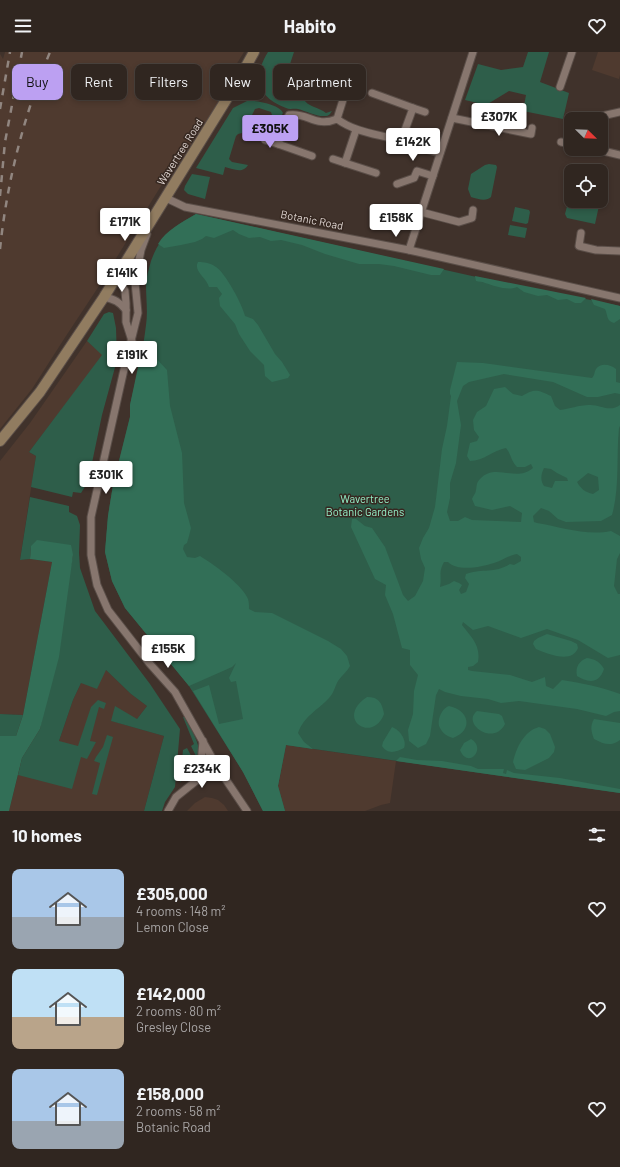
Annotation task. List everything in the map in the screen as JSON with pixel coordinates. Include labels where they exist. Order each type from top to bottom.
[{"type":"main road","name":"Wavertree Road","points":[[0,441],[40,392],[104,297],[239,79],[254,52]]},
{"type":"street","points":[[409,250],[473,52]]},
{"type":"street","points":[[560,88],[572,52]]},
{"type":"street","points":[[372,93],[425,112]]},
{"type":"street","points":[[336,119],[342,100]]},
{"type":"street","points":[[401,141],[413,108]]},
{"type":"street","points":[[608,115],[620,112]]},
{"type":"street","points":[[278,144],[289,115],[296,114],[325,123],[336,119]]},
{"type":"street","points":[[452,118],[530,134],[532,128]]},
{"type":"street","points":[[336,119],[356,130],[401,141],[440,153]]},
{"type":"street","points":[[345,163],[356,130]]},
{"type":"street","points":[[265,140],[312,156]]},
{"type":"street","points":[[608,152],[620,155]]},
{"type":"street","points":[[333,159],[376,173]]},
{"type":"street","points":[[398,184],[414,178],[417,171],[433,176]]},
{"type":"street","name":"Botanic Road","points":[[166,198],[184,207],[409,250],[620,298]]},
{"type":"street","points":[[421,212],[459,222],[472,218],[473,210]]},
{"type":"street","points":[[152,221],[141,250],[135,282],[138,313],[91,517],[91,555],[97,585],[108,610],[150,664],[175,692],[216,765],[247,811]]},
{"type":"street","points":[[582,233],[579,246],[596,250],[620,251]]},
{"type":"street","points":[[132,341],[126,322],[125,290],[117,276],[126,276],[135,282]]},
{"type":"street","points":[[104,297],[114,299],[121,303],[126,310]]},
{"type":"street","points":[[194,783],[202,763],[203,741]]},
{"type":"street","points":[[168,811],[176,797],[216,765]]},
{"type":"shaded area","points":[[5,52],[244,52],[237,64],[210,64],[210,100],[220,100],[177,166],[174,165],[97,289],[32,389],[0,429],[0,54],[3,59]]},
{"type":"shaded area","points":[[598,52],[620,52],[619,79],[592,70]]},
{"type":"shaded area","points":[[87,341],[103,355],[29,452],[36,456],[20,560],[30,559],[52,562],[23,715],[0,714],[0,461],[30,423]]},
{"type":"shaded area","points":[[106,670],[131,694],[147,706],[137,719],[112,721],[164,736],[144,811],[9,811],[18,775],[59,741],[73,700],[81,683]]},
{"type":"shaded area","points":[[286,745],[396,761],[390,803],[365,811],[285,811],[278,787]]},
{"type":"shaded area","points":[[205,797],[218,800],[228,811],[187,811],[195,803]]},
{"type":"green space","points":[[268,52],[294,52],[290,64],[273,64],[273,100],[305,100],[308,104],[326,113],[332,111],[329,115],[319,116],[298,109],[288,109],[276,104],[265,94],[265,64],[262,64]]},
{"type":"green space","points":[[528,52],[549,52],[540,82],[569,93],[563,119],[523,111],[526,95],[509,91],[486,105],[465,100],[478,64],[501,70],[523,67]]},
{"type":"green space","points":[[247,101],[256,101],[273,105],[283,113],[280,118],[272,115],[271,112],[259,108],[255,109],[252,115],[247,117],[242,133],[236,136],[229,159],[232,162],[248,165],[246,168],[234,170],[225,167],[223,175],[196,168],[233,108]]},
{"type":"green space","points":[[489,164],[496,165],[497,167],[491,197],[484,200],[471,197],[468,189],[471,174]]},
{"type":"green space","points":[[192,174],[210,177],[205,199],[188,194],[184,190]]},
{"type":"green space","points":[[515,207],[529,210],[528,223],[526,224],[512,221]]},
{"type":"green space","points":[[567,208],[598,208],[595,224],[567,218],[565,214]]},
{"type":"green space","name":"Wavertree Botanic Gardens","points":[[196,214],[472,276],[620,306],[620,793],[286,745],[278,786],[285,811],[263,811],[243,772],[189,686],[125,608],[112,581],[105,552],[108,516],[113,485],[130,417],[130,405],[145,335],[147,315],[146,282],[151,261],[159,245],[168,233]]},
{"type":"green space","points":[[196,214],[444,269],[440,275],[431,275],[394,266],[359,264],[325,254],[302,245],[281,240],[271,241],[260,237],[249,238],[233,230],[214,238],[206,236],[195,242],[181,245],[164,248],[158,244],[170,230]]},
{"type":"green space","points":[[510,225],[527,228],[525,238],[508,235]]},
{"type":"green space","points":[[198,262],[207,263],[214,266],[229,282],[245,316],[253,319],[258,325],[275,354],[290,375],[288,378],[272,382],[265,376],[264,365],[250,351],[239,334],[235,324],[220,306],[219,298],[222,294],[217,287],[209,287],[198,271]]},
{"type":"green space","points":[[475,276],[586,298],[581,303],[575,303],[567,299],[558,300],[547,295],[538,296],[524,292],[517,287],[497,287],[476,281]]},
{"type":"green space","points":[[591,299],[620,306],[620,319],[614,323],[611,322],[608,319],[605,309],[594,305]]},
{"type":"green space","points":[[109,312],[113,313],[116,328],[117,360],[102,415],[88,482],[81,493],[73,492],[72,497],[31,487],[36,456],[29,452],[102,355],[87,341],[104,314]]},
{"type":"green space","points":[[142,348],[151,353],[167,370],[170,406],[182,453],[184,503],[191,528],[187,543],[184,545],[183,549],[187,557],[195,558],[200,556],[226,574],[244,592],[248,600],[249,609],[255,612],[272,613],[328,641],[341,649],[347,656],[350,666],[349,668],[338,681],[331,696],[304,722],[298,733],[304,742],[313,749],[286,745],[278,786],[285,811],[263,811],[243,772],[193,691],[209,685],[219,724],[243,719],[236,681],[231,682],[229,678],[236,663],[232,667],[189,686],[125,608],[112,581],[105,552],[108,516],[113,485],[130,417],[130,405]]},
{"type":"green space","points":[[457,362],[483,363],[592,378],[596,369],[601,365],[609,365],[616,369],[616,382],[620,383],[620,394],[615,393],[598,397],[587,397],[553,382],[504,374],[469,382],[463,386],[457,401],[461,425],[456,463],[450,483],[450,498],[447,512],[450,521],[458,521],[465,517],[472,520],[521,522],[522,513],[510,506],[492,510],[475,506],[472,499],[476,492],[478,482],[486,474],[499,472],[520,474],[533,468],[531,464],[525,467],[517,467],[506,448],[475,461],[470,461],[467,456],[470,443],[477,441],[479,437],[474,430],[473,420],[477,412],[486,406],[494,389],[505,387],[513,394],[522,396],[533,391],[540,391],[551,396],[555,406],[560,410],[585,405],[612,408],[620,405],[617,483],[612,515],[601,521],[566,522],[558,519],[549,511],[541,508],[533,516],[534,522],[537,523],[583,532],[611,531],[620,536],[620,553],[617,559],[614,586],[618,594],[620,594],[620,655],[608,658],[578,640],[547,629],[521,638],[488,626],[473,630],[463,622],[462,625],[477,646],[479,656],[478,662],[473,666],[468,667],[468,670],[510,675],[532,682],[545,677],[546,686],[553,689],[562,680],[599,687],[620,694],[620,711],[606,716],[577,709],[519,701],[501,703],[488,699],[461,696],[439,689],[436,695],[430,736],[426,744],[418,748],[409,741],[408,730],[413,714],[414,691],[418,675],[410,665],[410,650],[402,648],[393,614],[385,595],[386,585],[375,579],[351,527],[352,519],[356,519],[365,526],[372,528],[385,547],[403,595],[408,601],[415,596],[423,581],[425,568],[421,559],[419,548],[429,528],[435,507],[442,449],[451,396],[450,390]],"holes":[[[544,468],[551,469],[567,478],[568,481],[555,481],[552,488],[544,486],[541,477]],[[588,473],[598,477],[599,490],[593,494],[590,493],[580,487],[577,482]],[[517,554],[521,557],[521,561],[514,565],[510,564],[499,569],[466,574],[465,578],[469,584],[466,592],[461,594],[459,590],[462,585],[454,581],[440,587],[441,572],[444,562],[448,562],[458,567],[470,568],[494,563]]]},
{"type":"green space","points":[[30,497],[69,506],[69,512],[77,516],[80,525],[80,568],[95,611],[150,684],[180,729],[175,787],[165,802],[162,811],[144,811],[164,736],[111,721],[115,706],[137,719],[147,706],[131,694],[106,670],[97,689],[81,683],[73,700],[59,741],[78,746],[91,707],[98,700],[106,703],[104,709],[99,707],[90,741],[96,742],[87,759],[81,757],[72,789],[18,775],[22,758],[40,729],[73,555],[31,547],[30,559],[20,560]]},
{"type":"green space","points":[[37,540],[71,545],[73,555],[59,657],[40,729],[22,758],[9,811],[0,811],[0,736],[16,736],[23,715],[52,562],[30,559],[31,546]]},
{"type":"green space","points":[[547,634],[571,641],[577,644],[578,648],[571,656],[565,657],[553,655],[536,649],[533,644],[534,641]]},
{"type":"green space","points":[[587,658],[597,661],[604,669],[602,674],[593,681],[585,680],[577,676],[578,665]]},
{"type":"green space","points":[[367,697],[377,699],[379,701],[384,714],[379,723],[372,727],[365,728],[359,725],[355,720],[354,713],[358,705]]},
{"type":"green space","points":[[449,706],[456,708],[461,712],[465,716],[466,720],[464,730],[453,738],[447,736],[441,730],[439,725],[440,715],[446,707]]},
{"type":"green space","points":[[477,711],[499,714],[502,716],[505,724],[500,731],[493,733],[480,731],[473,721],[473,716]]},
{"type":"green space","points":[[0,714],[23,715],[16,736],[0,736]]},
{"type":"green space","points":[[183,717],[185,717],[195,737],[199,747],[200,758],[197,758],[191,746],[194,744]]},
{"type":"green space","points":[[594,719],[620,723],[620,740],[613,744],[607,744],[594,739],[591,729]]},
{"type":"green space","points":[[392,727],[398,730],[404,739],[405,745],[404,748],[398,751],[389,752],[382,746]]},
{"type":"green space","points":[[539,727],[545,729],[550,734],[555,747],[554,752],[549,758],[525,770],[516,769],[513,762],[516,751],[525,736],[529,732]]},
{"type":"green space","points":[[107,735],[113,737],[97,795],[92,794],[100,763],[94,761],[103,747]]},
{"type":"green space","points":[[471,739],[477,747],[477,752],[471,758],[467,758],[463,756],[460,750],[464,743]]},
{"type":"green space","points":[[187,748],[195,763],[198,764],[195,770],[180,782],[183,750]]},
{"type":"green space","points":[[400,757],[417,760],[442,761],[471,766],[478,769],[504,769],[503,773],[506,774],[507,770],[514,773],[560,778],[620,789],[620,793],[396,761]]},
{"type":"railway","points":[[0,109],[10,52]]},
{"type":"railway","points":[[0,196],[5,142],[22,52]]},
{"type":"railway","points":[[0,249],[7,198],[18,149],[32,100],[50,52]]}]
